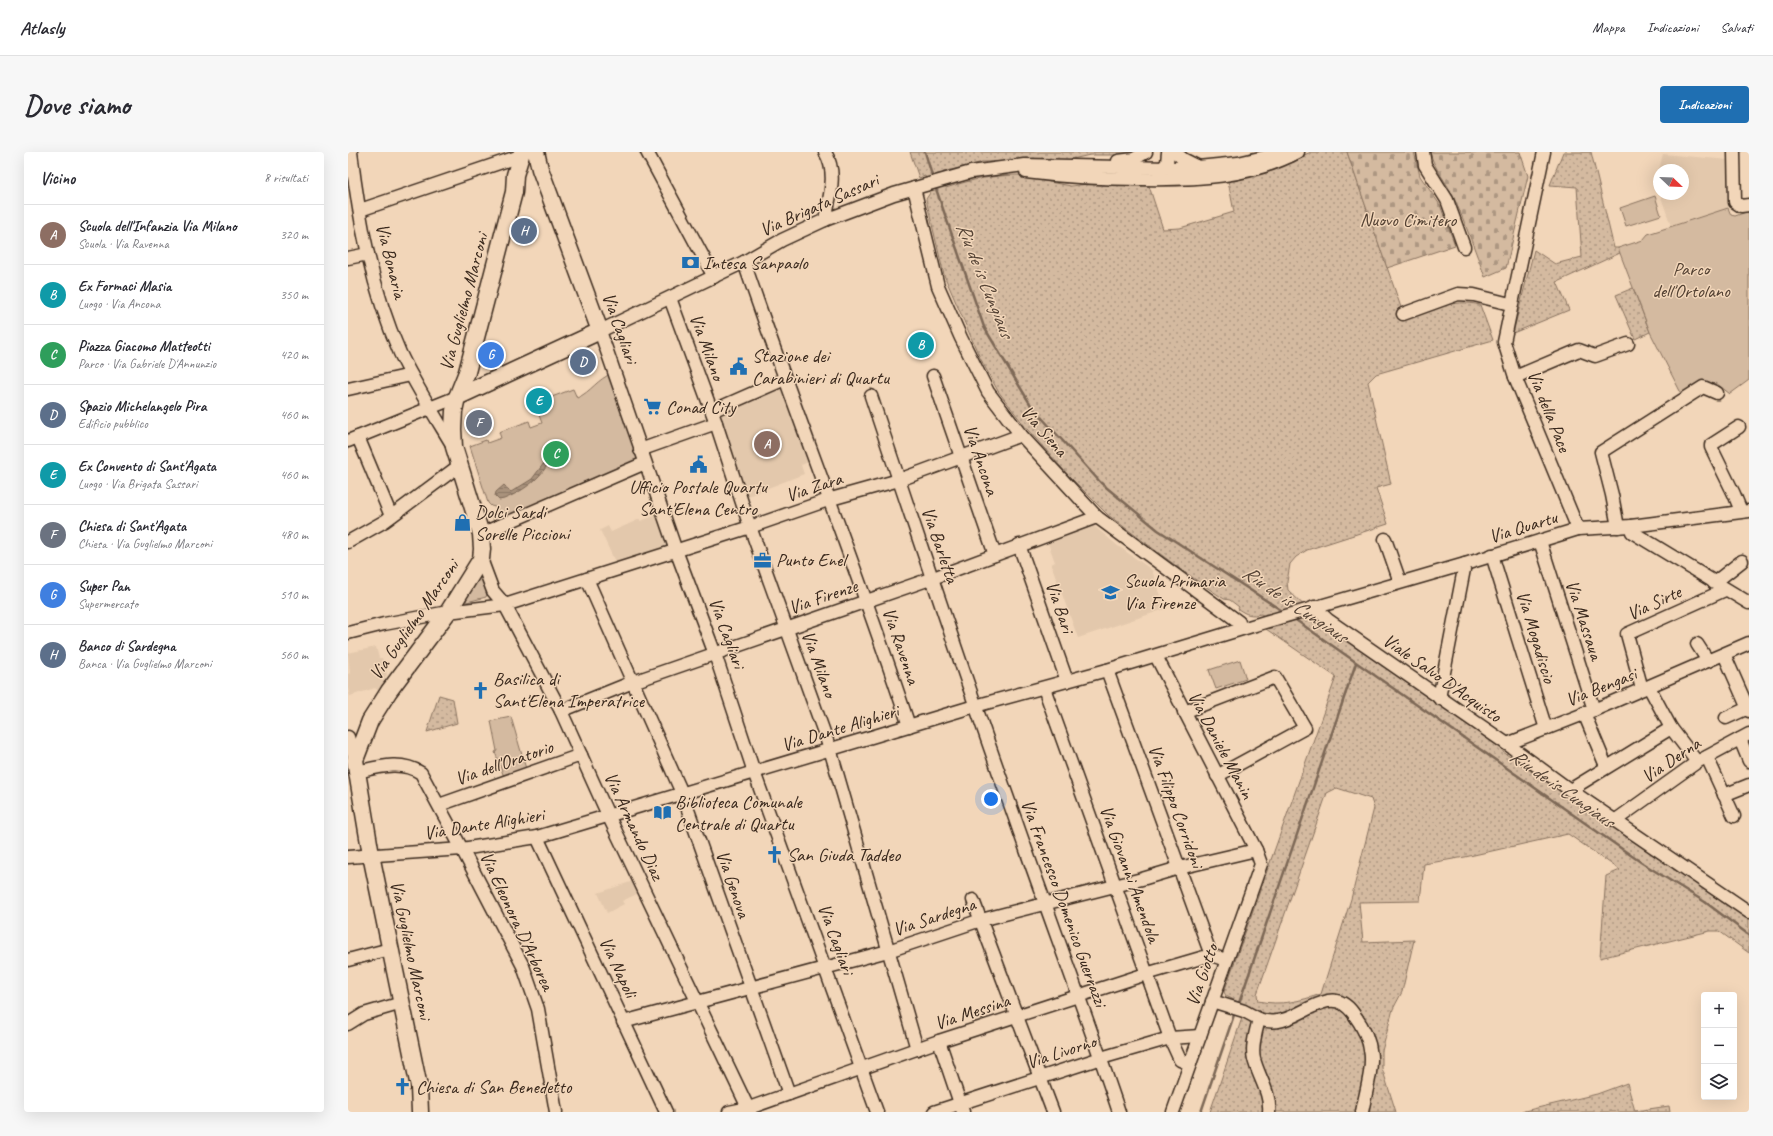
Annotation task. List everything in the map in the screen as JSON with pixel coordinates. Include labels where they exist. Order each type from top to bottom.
[{"type":"main road","name":"Via Cagliari","points":[[526,153],[540,169],[600,331]]},
{"type":"main road","name":"Via Guglielmo Marconi","points":[[420,1112],[419,1087],[371,856],[356,766],[370,721],[389,691],[448,612],[481,559],[481,534],[454,447],[453,429],[457,397],[468,366],[514,192],[515,175],[526,153]]},
{"type":"main road","points":[[515,175],[529,168],[540,169]]},
{"type":"main road","name":"Via Brigata Sassari","points":[[457,397],[600,331]]},
{"type":"main road","points":[[468,366],[479,378],[488,383]]},
{"type":"street","name":"Via Bonaria","points":[[351,152],[350,165],[356,208],[382,304],[400,352],[411,375],[454,447]]},
{"type":"street","points":[[648,152],[714,277]]},
{"type":"street","points":[[825,220],[833,176],[826,152]]},
{"type":"street","points":[[1100,166],[1106,161],[1126,161],[1134,159],[1146,152]]},
{"type":"street","points":[[1161,152],[1165,174],[1192,174],[1220,171],[1227,176]]},
{"type":"street","points":[[1099,179],[1107,173],[1158,174],[1167,163],[1168,152]]},
{"type":"street","points":[[1175,152],[1188,163],[1198,167]]},
{"type":"street","points":[[1263,162],[1286,152]]},
{"type":"street","points":[[1263,162],[1298,152]]},
{"type":"street","points":[[1423,152],[1425,165],[1447,200],[1464,247]]},
{"type":"street","name":"Via della Pace","points":[[1536,152],[1539,173]]},
{"type":"street","name":"Via della Pace","points":[[1544,152],[1539,173],[1538,187],[1510,304],[1504,342],[1515,377],[1578,529]]},
{"type":"street","points":[[1734,152],[1734,199],[1736,204],[1741,206],[1749,205]]},
{"type":"street","points":[[356,208],[526,153]]},
{"type":"street","name":"Via Brigata Sassari","points":[[1000,168],[1060,176],[1099,179],[1191,179],[1227,176],[1263,162]]},
{"type":"street","name":"Via Brigata Sassari","points":[[600,331],[714,277],[782,240],[825,220],[894,194],[946,178],[971,172],[1024,165],[1163,168],[1263,162]]},
{"type":"street","name":"Via Siena","points":[[914,188],[938,286],[955,325],[988,392],[1021,435],[1097,517],[1239,622],[1240,630]]},
{"type":"street","points":[[348,258],[368,254]]},
{"type":"street","name":"Via Ravenna","points":[[744,262],[785,379],[830,499],[909,726]]},
{"type":"street","points":[[1403,314],[1458,294],[1474,295],[1510,304]]},
{"type":"street","name":"Via Milano","points":[[670,298],[714,417],[750,527],[830,749],[917,1049]]},
{"type":"street","name":"Via Cagliari","points":[[600,331],[640,450],[714,654],[754,772],[877,1112]]},
{"type":"street","points":[[1515,377],[1579,350],[1595,356],[1628,344]]},
{"type":"street","points":[[348,389],[411,375]]},
{"type":"street","name":"Via Ancona","points":[[934,376],[995,555]]},
{"type":"street","points":[[640,450],[714,417],[785,379]]},
{"type":"street","points":[[1618,527],[1612,495],[1601,452],[1703,387],[1717,393]]},
{"type":"street","name":"Via Barletta","points":[[871,396],[975,706]]},
{"type":"street","points":[[391,516],[353,439],[457,397]]},
{"type":"street","points":[[1739,427],[1710,447],[1734,494],[1745,511]]},
{"type":"street","name":"Via Zara","points":[[348,633],[384,624],[448,612],[505,606],[750,527],[830,499],[899,480],[1021,435]]},
{"type":"street","points":[[481,534],[645,463]]},
{"type":"street","points":[[348,542],[391,516],[460,465]]},
{"type":"street","name":"Via Quartu","points":[[1310,609],[1465,564],[1578,529],[1631,526],[1745,511]]},
{"type":"street","name":"Via Firenze","points":[[561,711],[633,682],[933,578],[1097,517]]},
{"type":"street","points":[[1631,526],[1632,532],[1749,604]]},
{"type":"street","points":[[1385,539],[1400,582]]},
{"type":"street","name":"Via Massaua","points":[[1540,541],[1606,766]]},
{"type":"street","name":"Via Bari","points":[[1019,545],[1067,681]]},
{"type":"street","name":"Via Mogadiscio","points":[[1492,555],[1546,729]]},
{"type":"street","name":"Via Armando Diaz","points":[[481,559],[492,589],[505,606],[561,711],[608,815],[750,1110]]},
{"type":"street","points":[[1714,583],[1742,562]]},
{"type":"street","points":[[1439,698],[1465,564]]},
{"type":"street","name":"Via Genova","points":[[587,579],[682,793],[789,1094]]},
{"type":"street","points":[[480,608],[489,600],[492,589]]},
{"type":"street","name":"Via Sirte","points":[[1646,688],[1627,634],[1725,590]]},
{"type":"street","name":"Via Dante Alighieri","points":[[348,856],[371,856],[462,849],[537,837],[975,706],[1108,670],[1310,609]]},
{"type":"street","name":"Viale Salvo D'Acquisto","points":[[1310,609],[1507,744],[1570,790],[1749,912]]},
{"type":"street","name":"Via Bengasi","points":[[1507,744],[1589,712],[1749,643]]},
{"type":"street","points":[[1697,644],[1708,661]]},
{"type":"street","points":[[1724,654],[1748,709],[1726,718]]},
{"type":"street","name":"Via Daniele Manin","points":[[1156,656],[1256,850]]},
{"type":"street","name":"Via Filippo Corridoni","points":[[1108,670],[1211,954]]},
{"type":"street","points":[[1184,712],[1275,677],[1305,728],[1217,776]]},
{"type":"street","name":"Via Giovanni Amendola","points":[[1044,688],[1170,1038],[1180,1060],[1190,1064]]},
{"type":"street","points":[[1646,688],[1671,728],[1702,759],[1724,795],[1734,816]]},
{"type":"street","name":"Via Francesco Domenico Guerrazzi","points":[[975,706],[1079,995],[1119,1112]]},
{"type":"street","points":[[1570,790],[1606,766],[1671,728]]},
{"type":"street","points":[[348,736],[356,766]]},
{"type":"street","points":[[1744,736],[1749,761]]},
{"type":"street","name":"Via Derna","points":[[1616,820],[1702,759],[1744,736]]},
{"type":"street","name":"Via dell'Oratorio","points":[[439,805],[581,755]]},
{"type":"street","name":"Via Eleonora D'Arborea","points":[[356,766],[412,768],[421,773],[523,966],[538,1009],[556,1112]]},
{"type":"street","points":[[1724,795],[1749,785]]},
{"type":"street","name":"Via Napoli","points":[[537,837],[666,1112]]},
{"type":"street","name":"Via Sardegna","points":[[623,1022],[888,951],[981,920],[1179,868],[1256,850]]},
{"type":"street","name":"Via Giotto","points":[[1173,1112],[1261,864],[1256,850]]},
{"type":"street","points":[[973,900],[1053,1112]]},
{"type":"street","points":[[348,960],[390,949]]},
{"type":"street","points":[[1211,954],[1226,960]]},
{"type":"street","name":"Via Messina","points":[[729,1112],[750,1110],[789,1094],[939,1041],[1211,954]]},
{"type":"street","points":[[1212,1001],[1244,1011],[1267,1022],[1288,1019],[1318,1004],[1329,1001],[1339,1001],[1346,1004],[1368,1038],[1371,1050],[1372,1063],[1362,1112]]},
{"type":"street","points":[[348,1024],[364,1014],[402,1003]]},
{"type":"street","points":[[1259,1019],[1255,1038],[1254,1058],[1268,1097],[1269,1112]]},
{"type":"street","name":"Via Livorno","points":[[934,1112],[961,1108],[1041,1078],[1101,1058],[1170,1038],[1200,1036]]},
{"type":"street","points":[[939,1041],[961,1108]]},
{"type":"shaded area","points":[[1663,154],[1729,160],[1728,208],[1671,226],[1662,200],[1689,200],[1689,164],[1660,164]]},
{"type":"shaded area","points":[[783,385],[811,461],[801,465],[804,474],[745,497],[746,493],[718,412]]},
{"type":"shaded area","points":[[544,463],[548,464],[544,470],[534,481],[523,489],[504,499],[499,500],[495,496],[496,492],[504,485],[511,492],[532,479]]},
{"type":"shaded area","points":[[658,515],[670,549],[617,566],[600,530],[608,526],[611,532],[640,519],[640,521]]},
{"type":"shaded area","name":"Scuola Primaria Via Firenze","points":[[1094,526],[1118,546],[1152,570],[1165,609],[1078,638],[1051,564],[1055,562],[1048,543]]},
{"type":"shaded area","points":[[376,647],[379,658],[382,658],[387,675],[383,680],[389,684],[381,693],[375,688],[350,696],[348,688],[348,674],[350,673],[348,653]]},
{"type":"shaded area","points":[[633,881],[639,893],[622,901],[624,904],[607,913],[598,893]]},
{"type":"green space","points":[[910,152],[1135,152],[1125,155],[1090,155],[1068,160],[983,162],[943,172],[946,188],[984,178],[1022,175],[1022,177],[1071,186],[1088,184],[1149,186],[1163,229],[1180,228],[1234,212],[1228,181],[1258,175],[1305,157],[1304,155],[1311,152],[1347,152],[1405,319],[1451,304],[1470,303],[1480,305],[1493,340],[1376,374],[1368,382],[1391,484],[1376,488],[1388,524],[1307,550],[1296,557],[1290,564],[1287,582],[1288,590],[1317,618],[1503,746],[1503,752],[1617,830],[1749,917],[1749,953],[1719,931],[1710,931],[1600,958],[1606,876],[1620,870],[1568,834],[1465,857],[1424,864],[1420,901],[1359,902],[1363,942],[1414,940],[1402,992],[1393,1009],[1382,1051],[1382,1068],[1396,1112],[1364,1112],[1375,1062],[1351,1002],[1344,997],[1331,996],[1270,1018],[1226,996],[1224,992],[1336,677],[1266,629],[1280,626],[1261,614],[1254,615],[1244,613],[1230,600],[1224,599],[1183,571],[1108,515],[1069,476],[1027,429],[998,391],[980,358],[944,275],[926,199],[930,193],[925,176],[919,178]],"holes":[[[1337,788],[1371,799],[1374,808],[1351,899],[1321,994],[1306,999],[1283,1003],[1258,1001],[1257,994],[1327,793]]]},
{"type":"green space","name":"Nuovo Cimitero","points":[[1347,152],[1414,152],[1420,176],[1440,205],[1455,245],[1387,268]]},
{"type":"green space","points":[[1430,152],[1520,152],[1528,176],[1506,268],[1485,277],[1451,192],[1434,164]]},
{"type":"green space","points":[[1563,152],[1591,152],[1614,248],[1618,248],[1620,253],[1557,282],[1569,310],[1513,333],[1534,250],[1555,264],[1582,257],[1577,187],[1550,185]]},
{"type":"green space","points":[[1653,197],[1653,200],[1656,200],[1661,215],[1626,226],[1620,208]]},
{"type":"green space","name":"Parco dell'Ortolano","points":[[1728,208],[1731,215],[1735,216],[1749,211],[1749,380],[1730,394],[1716,383],[1709,387],[1703,380],[1682,395],[1650,332],[1618,248],[1643,240],[1648,234]]},
{"type":"green space","points":[[1633,288],[1650,332],[1635,339],[1616,295]]},
{"type":"green space","points":[[613,373],[642,462],[495,524],[493,518],[497,512],[495,507],[488,503],[470,446],[486,440],[487,443],[501,438],[499,432],[529,421],[531,427],[542,423],[537,410],[551,405],[549,398],[573,389],[577,398]]},
{"type":"green space","points":[[479,574],[483,576],[488,591],[486,597],[467,602],[465,598]]},
{"type":"green space","points":[[1240,660],[1246,679],[1216,689],[1209,670]]},
{"type":"green space","points":[[439,695],[453,699],[457,723],[427,732]]},
{"type":"green space","points":[[511,717],[526,769],[504,777],[495,752],[497,751],[491,721]]},
{"type":"green space","points":[[1335,1005],[1349,1014],[1367,1047],[1359,1112],[1272,1112],[1258,1051],[1261,1033],[1265,1028],[1315,1008]]},
{"type":"green space","points":[[1243,1015],[1254,1022],[1259,1081],[1266,1112],[1210,1112]]},
{"type":"green space","points":[[1627,1083],[1635,1111],[1669,1106],[1670,1112],[1520,1112],[1597,1094]]},
{"type":"waterway","name":"Riu de is Cungiaus","points":[[925,152],[933,179]]},
{"type":"waterway","name":"Riu de is Cungiaus","points":[[935,186],[984,327],[1032,407],[1101,483],[1158,530],[1284,612]]},
{"type":"waterway","name":"Riu de is Cungiaus","points":[[1293,618],[1642,863],[1705,902],[1749,935]]},
{"type":"waterway","points":[[1238,1006],[1356,663]]},
{"type":"waterway","points":[[1201,1112],[1235,1012]]},
{"type":"place","name":"Banco di Sardegna","points":[[524,231]]},
{"type":"place","name":"Intesa Sanpaolo","points":[[690,263]]},
{"type":"place","name":"Ex Formaci Masia","points":[[921,345]]},
{"type":"place","name":"Super Pan","points":[[491,355]]},
{"type":"place","name":"Spazio Michelangelo Pira","points":[[583,362]]},
{"type":"place","name":"Stazione dei Carabinieri di Quartu","points":[[739,367]]},
{"type":"place","name":"Ex Convento di Sant'Agata","points":[[539,401]]},
{"type":"place","name":"Conad City","points":[[653,407]]},
{"type":"place","name":"Chiesa di Sant'Agata","points":[[479,423]]},
{"type":"place","name":"Scuola dell'Infanzia Via Milano","points":[[767,444]]},
{"type":"place","name":"Piazza Giacomo Matteotti","points":[[556,454]]},
{"type":"place","name":"Ufficio Postale Quartu Sant'Elena Centro","points":[[698,464]]},
{"type":"place","name":"Dolci Sardi Sorelle Piccioni","points":[[462,523]]},
{"type":"place","name":"Punto Enel","points":[[763,560]]},
{"type":"place","name":"Scuola Primaria Via Firenze","points":[[1111,592]]},
{"type":"place","name":"Basilica di Sant'Elena Imperatrice","points":[[480,690]]},
{"type":"place","name":"Biblioteca Comunale Centrale di Quartu","points":[[662,813]]},
{"type":"place","name":"San Giuda Taddeo","points":[[774,855]]},
{"type":"place","name":"Chiesa di San Benedetto","points":[[403,1087]]}]
